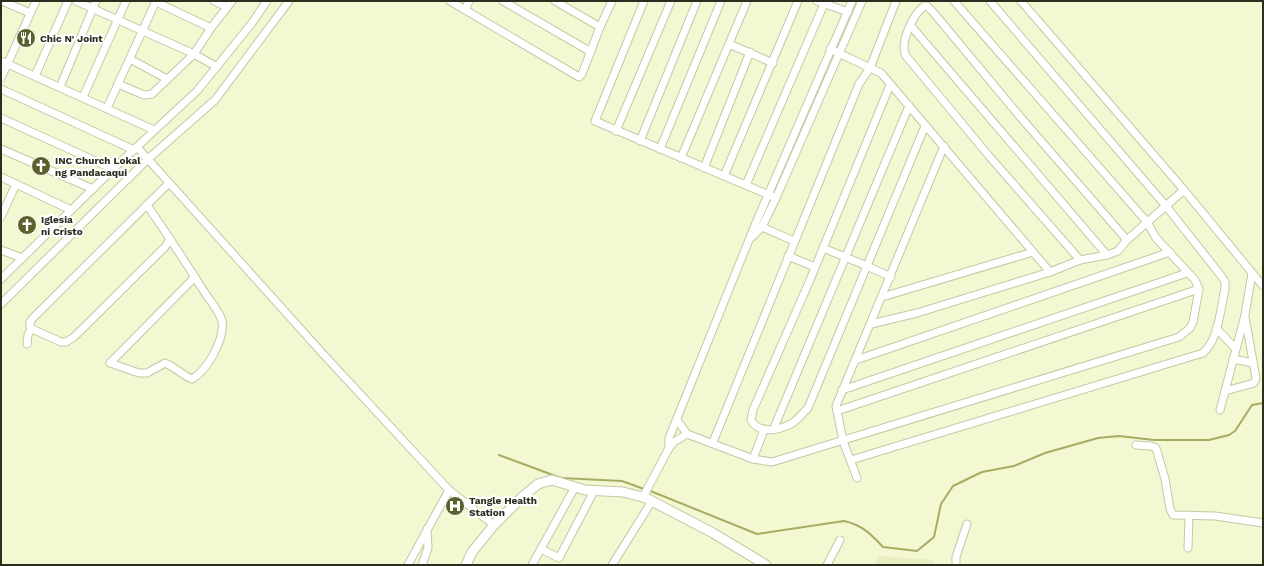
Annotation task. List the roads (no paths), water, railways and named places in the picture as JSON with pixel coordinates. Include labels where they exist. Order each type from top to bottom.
[{"type":"street","points":[[2,1],[30,13]]},
{"type":"street","points":[[1,78],[4,62],[36,1]]},
{"type":"street","points":[[35,76],[68,1]]},
{"type":"street","points":[[76,1],[194,54],[217,67]]},
{"type":"street","points":[[60,87],[96,1]]},
{"type":"street","points":[[83,97],[126,1]]},
{"type":"street","points":[[107,108],[156,1],[211,28]]},
{"type":"street","points":[[118,84],[144,95],[149,95],[194,54],[229,4],[214,1]]},
{"type":"street","points":[[1,279],[113,169],[197,91],[267,1]]},
{"type":"street","points":[[1,304],[148,159],[216,100],[289,1]]},
{"type":"street","points":[[450,1],[579,77],[582,74],[600,27],[612,1]]},
{"type":"street","points":[[465,10],[469,1]]},
{"type":"street","points":[[503,1],[591,52]]},
{"type":"street","points":[[555,1],[600,27]]},
{"type":"street","points":[[644,1],[595,121],[776,198]]},
{"type":"street","points":[[616,131],[671,1]]},
{"type":"street","points":[[640,141],[697,1]]},
{"type":"street","points":[[660,149],[721,1]]},
{"type":"street","points":[[681,158],[747,1]]},
{"type":"street","points":[[724,176],[798,1]]},
{"type":"street","points":[[669,448],[669,438],[697,366],[830,49],[852,1]]},
{"type":"street","points":[[750,239],[762,227],[776,198],[862,1]]},
{"type":"street","points":[[713,442],[859,84],[870,68],[896,1]]},
{"type":"street","points":[[676,420],[687,434],[713,442],[753,458],[772,462],[1179,337],[1190,328],[1193,322],[1198,289],[1195,280],[1156,238],[1147,222],[954,1]]},
{"type":"street","points":[[851,460],[1203,353],[1210,348],[1216,328],[1225,282],[1166,206],[990,1]]},
{"type":"street","points":[[1021,1],[1184,190],[1263,286]]},
{"type":"street","points":[[746,185],[820,2],[848,12]]},
{"type":"street","points":[[1080,260],[989,156],[906,56],[903,50],[904,37],[920,9],[924,6],[927,6],[1127,240]]},
{"type":"street","points":[[911,26],[1107,255]]},
{"type":"street","points":[[729,44],[773,63]]},
{"type":"street","points":[[830,49],[881,73],[1050,272]]},
{"type":"street","points":[[704,168],[750,52]]},
{"type":"street","points":[[130,59],[167,79]]},
{"type":"street","points":[[4,62],[154,130]]},
{"type":"street","points":[[890,85],[815,267],[752,414],[751,420],[753,424],[764,430],[773,430],[793,423],[808,408],[925,126]]},
{"type":"street","points":[[1,89],[136,148],[148,159],[168,184],[449,490],[494,525]]},
{"type":"street","points":[[773,430],[909,106]]},
{"type":"street","points":[[1,118],[113,169]]},
{"type":"street","points":[[857,478],[843,441],[836,406],[891,277],[944,146]]},
{"type":"street","points":[[1,149],[93,189]]},
{"type":"street","points":[[1,177],[71,210]]},
{"type":"street","points":[[1,216],[16,184]]},
{"type":"street","points":[[27,344],[33,318],[168,184]]},
{"type":"street","points":[[871,324],[917,313],[1050,272],[1080,260],[1107,255],[1118,251],[1127,240],[1184,190]]},
{"type":"street","points":[[148,205],[219,315],[222,324],[221,338],[215,350],[197,376],[192,379],[173,366],[165,363],[147,373],[139,373],[110,363],[194,277]]},
{"type":"street","points":[[762,227],[794,241]]},
{"type":"street","points":[[31,330],[61,342],[66,342],[74,337],[165,247],[170,239]]},
{"type":"street","points":[[822,248],[868,266],[891,277]]},
{"type":"street","points":[[1,250],[22,258]]},
{"type":"street","points":[[882,297],[1032,252]]},
{"type":"street","points":[[856,360],[1170,252]]},
{"type":"street","points":[[788,256],[815,267]]},
{"type":"street","points":[[842,390],[1187,273]]},
{"type":"street","points":[[1220,410],[1244,315],[1252,273]]},
{"type":"street","points":[[838,411],[1198,289]]},
{"type":"street","points":[[1225,391],[1254,383],[1256,378],[1244,315]]},
{"type":"street","points":[[1216,328],[1235,348]]},
{"type":"street","points":[[1233,359],[1253,363]]},
{"type":"street","points":[[753,458],[764,430]]},
{"type":"street","points":[[612,565],[648,494],[669,448],[674,442],[687,434]]},
{"type":"street","points":[[1136,445],[1151,446],[1156,448],[1165,479],[1170,509],[1173,515],[1215,516],[1263,523]]},
{"type":"street","points":[[466,565],[472,552],[494,525],[521,498],[543,481],[552,480],[594,491],[648,494],[766,565]]},
{"type":"street","points":[[532,565],[575,487]]},
{"type":"street","points":[[408,565],[449,490]]},
{"type":"street","points":[[540,549],[558,558],[594,491]]},
{"type":"street","points":[[1188,548],[1189,515]]},
{"type":"street","points":[[956,565],[956,557],[968,524]]},
{"type":"street","points":[[422,565],[428,548],[427,529]]},
{"type":"street","points":[[827,565],[840,540]]},
{"type":"waterway","points":[[648,490],[757,534],[844,521],[856,525],[866,531],[883,547],[917,551],[934,537],[941,504],[953,486],[982,472],[1014,466],[1045,453],[1098,438],[1119,436],[1154,440],[1209,440],[1229,435],[1235,431],[1252,405],[1263,403]]},
{"type":"waterway","points":[[499,455],[561,478],[622,481],[644,489]]},
{"type":"place","name":"Chic N' Joint","points":[[26,38]]},
{"type":"place","name":"INC Church Lokal ng Pandacaqui","points":[[41,166]]},
{"type":"place","name":"Iglesia ni Cristo","points":[[27,225]]},
{"type":"place","name":"Tangle Health Station","points":[[455,506]]}]
